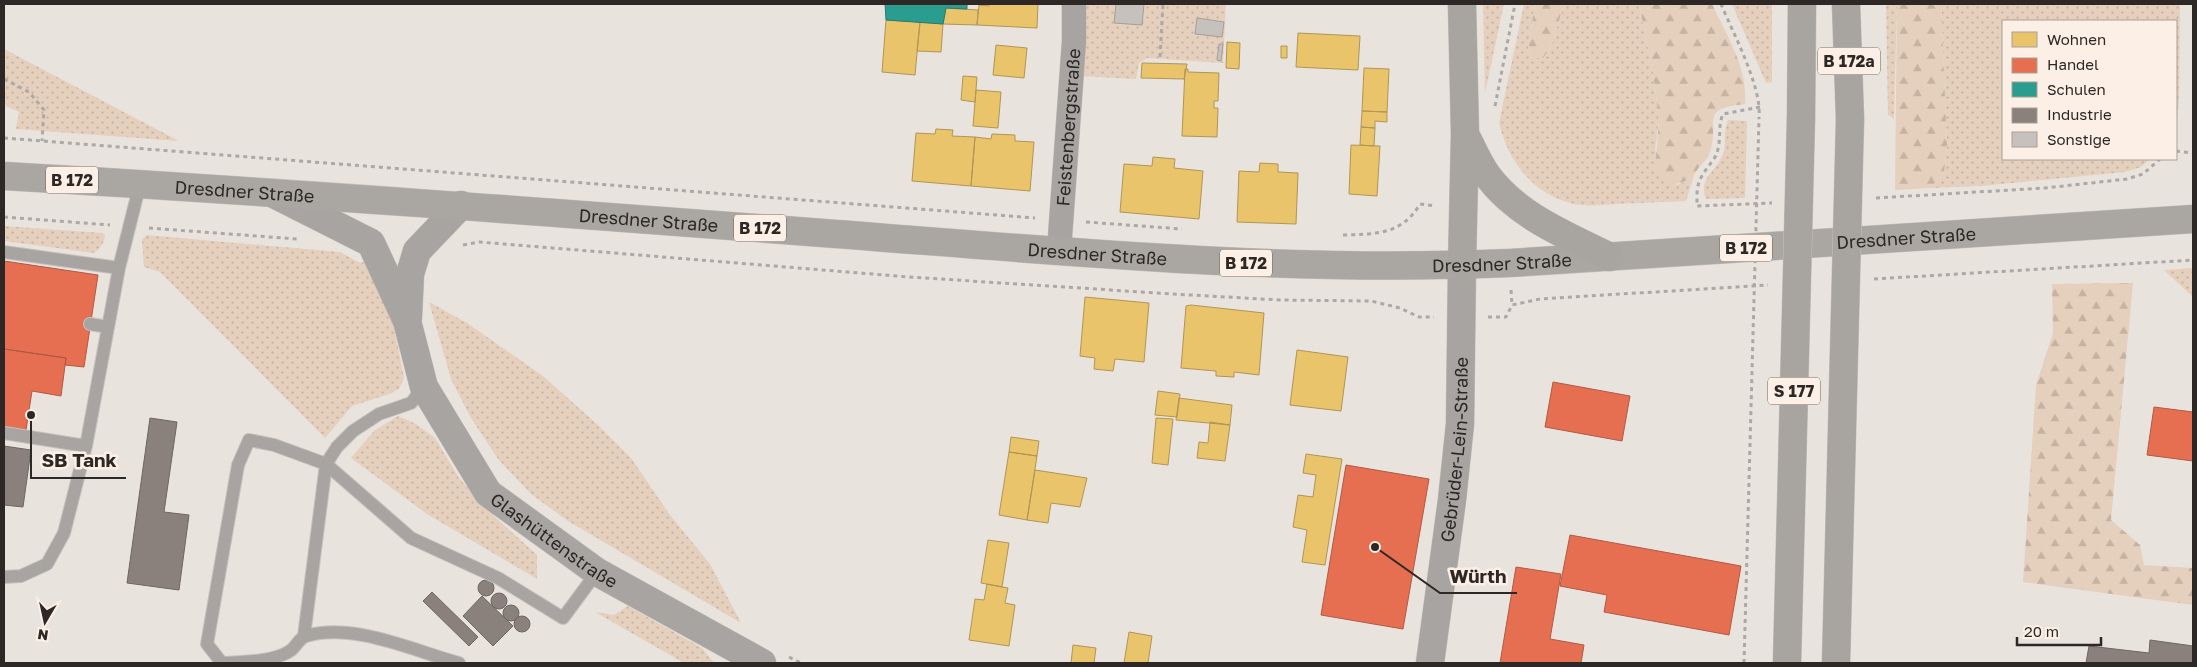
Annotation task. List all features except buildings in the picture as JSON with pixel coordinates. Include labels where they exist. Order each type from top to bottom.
[{"type":"highway","points":[[1462,4],[1465,134],[1465,211],[1462,265]]},
{"type":"highway","name":"B 172a","points":[[1801,118],[1802,4]]},
{"type":"highway","name":"B 172a","points":[[1846,4],[1850,119]]},
{"type":"highway","name":"S 177","points":[[1787,663],[1801,118]]},
{"type":"highway","name":"S 177","points":[[1836,663],[1850,119]]},
{"type":"highway","points":[[1465,134],[1486,174],[1500,191],[1520,208],[1547,226],[1610,256]]},
{"type":"main road","name":"Dresdner Straße","points":[[4,176],[461,205],[1059,251],[1255,264],[1462,265],[2193,219]]},
{"type":"street","name":"Feistenbergstraße","points":[[1059,251],[1074,42],[1074,4]]},
{"type":"street","name":"Glashüttenstraße","points":[[272,193],[371,242],[408,321],[424,387],[488,494],[597,572],[774,659]]},
{"type":"street","name":"Glashüttenstraße","points":[[408,321],[410,274],[417,251],[461,205]]},
{"type":"street","name":"Gebrüder-Lein-Straße","points":[[1430,663],[1451,509],[1460,424],[1462,265]]},
{"type":"lane","points":[[4,576],[21,576],[47,564],[64,533],[86,446],[119,268],[140,184]]},
{"type":"lane","points":[[4,252],[119,268]]},
{"type":"lane","points":[[90,324],[108,327]]},
{"type":"lane","points":[[424,387],[411,403],[379,414],[353,431],[337,447],[326,464],[304,636],[290,652],[256,662],[222,662],[207,644],[238,465],[249,440],[274,445],[326,464],[411,538],[498,578],[563,618],[597,572]]},
{"type":"lane","points":[[4,433],[86,446]]},
{"type":"lane","points":[[304,636],[336,632],[344,633],[394,642],[459,663]]},
{"type":"path","points":[[1160,56],[1162,4]]},
{"type":"path","points":[[1494,114],[1515,4]]},
{"type":"path","points":[[1722,4],[1749,70],[1760,106],[1758,117],[1744,663]]},
{"type":"path","points":[[4,79],[29,92],[44,110],[42,141]]},
{"type":"path","points":[[1760,106],[1723,114],[1720,122],[1718,150],[1714,160],[1702,176],[1697,190],[1697,206],[1776,203]]},
{"type":"path","points":[[4,138],[1188,229]]},
{"type":"path","points":[[2177,151],[2193,153]]},
{"type":"path","points":[[1874,198],[2045,188],[2127,179],[2143,174],[2159,160]]},
{"type":"path","points":[[1341,235],[1381,234],[1402,225],[1414,214],[1420,204],[1465,211]]},
{"type":"path","points":[[4,217],[300,239]]},
{"type":"path","points":[[424,244],[440,245],[447,248],[479,242],[909,277],[1183,295],[1280,300],[1371,301],[1400,308],[1420,317]]},
{"type":"path","points":[[1511,292],[1512,305]]},
{"type":"path","points":[[774,659],[801,663]]},
{"type":"green space","points":[[1080,4],[1226,4],[1223,63],[1147,58],[1139,63],[1136,79],[1080,76]]},
{"type":"green space","points":[[1483,4],[1504,4],[1485,93]]},
{"type":"green space","points":[[1524,4],[1535,4],[1528,49],[1532,58],[1543,58],[1551,47],[1564,4],[1639,4],[1653,73],[1659,119],[1655,150],[1677,185],[1693,178],[1686,201],[1575,204],[1556,198],[1544,191],[1523,173],[1508,150],[1499,123]]},
{"type":"green space","points":[[1535,4],[1564,4],[1551,47],[1543,58],[1532,58],[1528,49]]},
{"type":"green space","points":[[1639,4],[1712,4],[1740,65],[1745,91],[1745,104],[1730,106],[1716,113],[1709,156],[1696,171],[1693,178],[1681,183],[1668,182],[1655,171],[1659,119],[1653,73]]},
{"type":"green space","points":[[1732,4],[1772,4],[1772,82],[1766,83]]},
{"type":"green space","points":[[1886,4],[1897,4],[1894,119],[1888,115]]},
{"type":"green space","points":[[1897,4],[1941,4],[1947,145],[1944,173],[1930,188],[1895,190]]},
{"type":"green space","points":[[1941,4],[2180,4],[2179,101],[2177,118],[2177,20],[2002,20],[2002,160],[2149,160],[2141,167],[2125,172],[1981,186],[1930,188],[1944,173],[1947,145]]},
{"type":"green space","points":[[4,49],[179,141],[16,129],[19,112],[4,105]]},
{"type":"green space","points":[[1728,120],[1747,121],[1745,198],[1706,199],[1704,185],[1724,151]]},
{"type":"green space","points":[[4,226],[102,233],[105,235],[102,245],[94,253],[4,241]]},
{"type":"green space","points":[[146,235],[340,252],[360,263],[370,260],[386,286],[404,378],[399,389],[352,406],[325,438],[160,272],[144,267],[142,240]]},
{"type":"green space","points":[[2193,268],[2193,297],[2164,270]]},
{"type":"green space","points":[[2133,283],[2111,520],[2140,545],[2144,565],[2193,568],[2193,605],[2023,582],[2036,385],[2053,333],[2052,284]]},
{"type":"green space","points":[[429,302],[467,323],[543,376],[599,426],[631,458],[670,515],[710,564],[741,623],[568,521],[531,494],[498,459],[471,418],[451,379]]},
{"type":"green space","points":[[398,416],[416,424],[435,438],[459,478],[496,518],[537,555],[537,579],[427,514],[351,458],[374,431]]},
{"type":"green space","points":[[628,606],[702,648],[714,663],[684,663],[595,612],[614,615]]},
{"type":"place","name":"SB Tank","points":[[31,415]]},
{"type":"place","name":"Würth","points":[[1375,547]]}]
